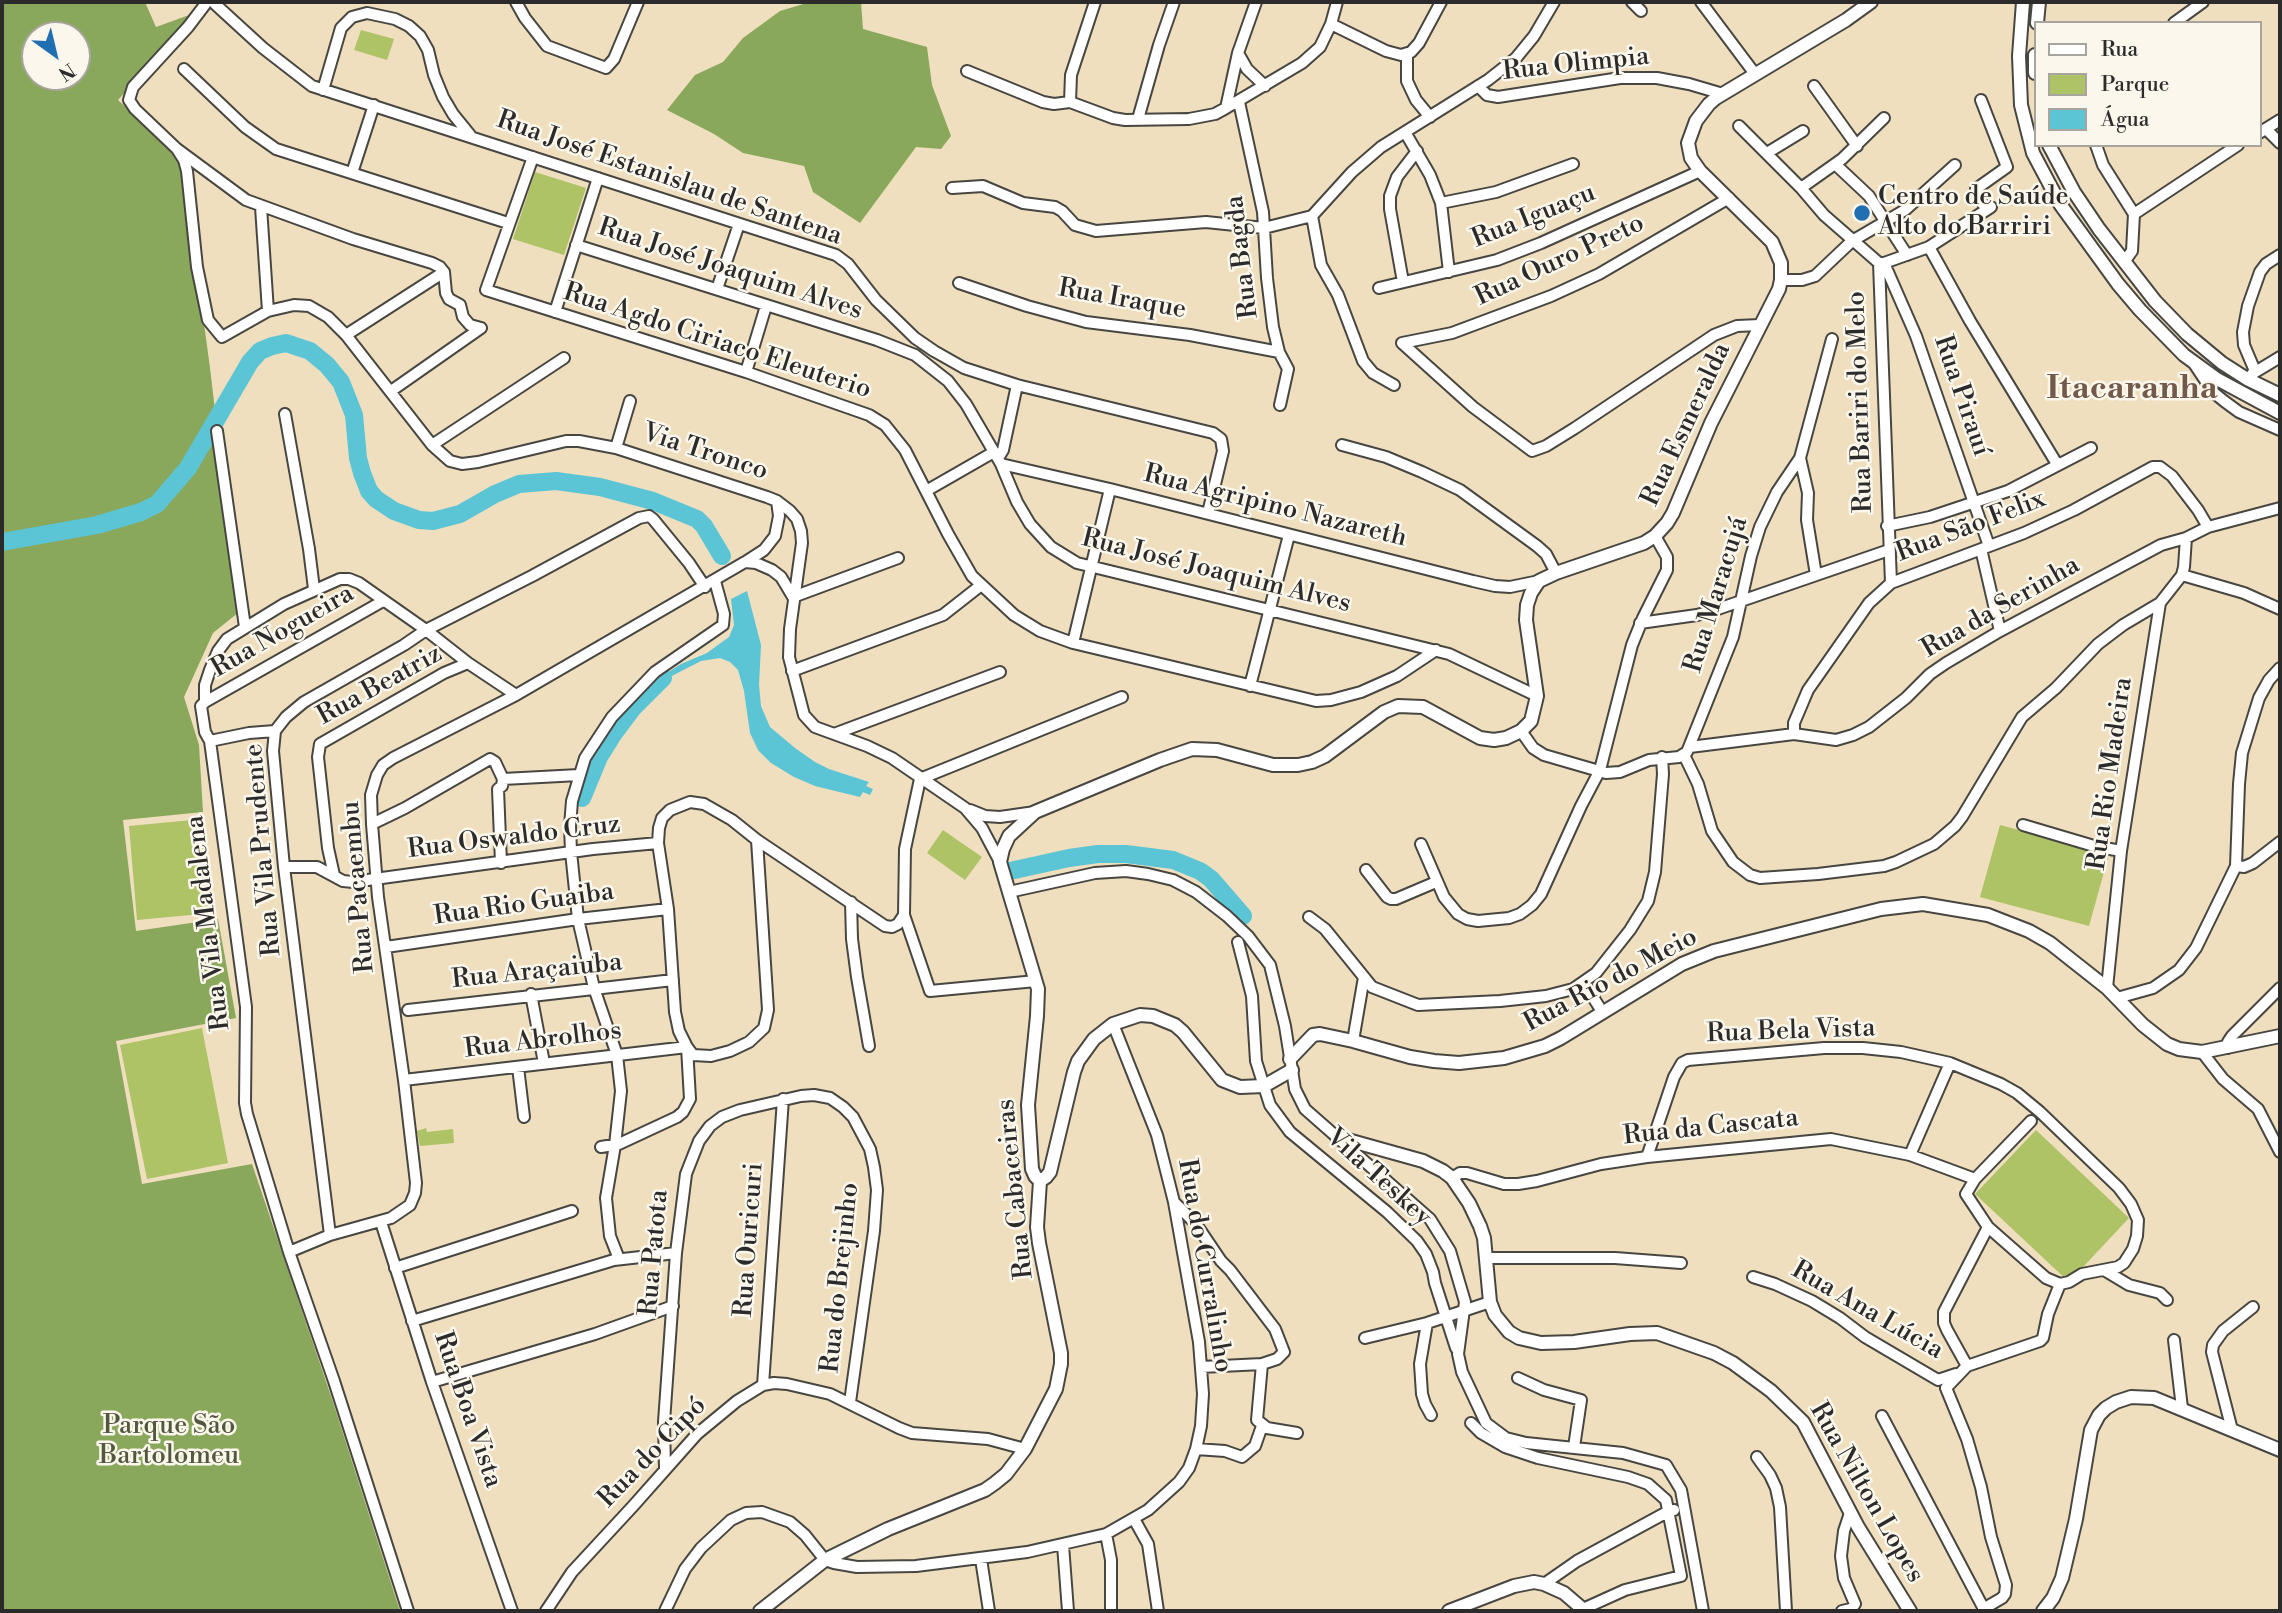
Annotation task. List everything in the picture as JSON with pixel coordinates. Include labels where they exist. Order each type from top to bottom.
[{"type":"main road","points":[[1729,198],[1699,171],[1691,158],[1689,136],[1701,113],[1723,94],[1871,2]]},
{"type":"main road","points":[[2023,2],[2019,56],[2021,105],[2033,153],[2060,204],[2118,284],[2149,320],[2193,363],[2280,413]]},
{"type":"main road","points":[[2038,21],[2039,2]]},
{"type":"main road","points":[[2050,147],[2074,192],[2155,301],[2187,334],[2222,363],[2251,375],[2280,395]]},
{"type":"main road","name":"Rua Esmeralda","points":[[1539,581],[1644,543],[1655,536],[1673,513],[1711,423],[1774,300],[1781,280],[1778,253],[1765,234],[1729,198]]},
{"type":"main road","points":[[1000,862],[1009,836],[1035,812],[1192,749],[1217,750],[1273,765],[1298,765],[1325,757],[1384,712],[1398,706],[1423,707],[1480,738],[1506,738],[1521,731],[1531,721],[1536,696],[1526,620],[1531,593],[1539,581]]},
{"type":"main road","name":"Rua Cabaceiras","points":[[760,1611],[825,1560],[888,1529],[985,1489],[1006,1475],[1025,1449],[1056,1389],[1061,1364],[1059,1339],[1037,1227],[1040,1181],[1032,1169],[1027,1105],[1038,1003],[1036,981],[1000,862]]},
{"type":"main road","name":"Rua Rio do Meio","points":[[1291,1064],[1313,1035],[1328,1035],[1410,1057],[1459,1063],[1504,1058],[1562,1038],[1682,964],[1714,951],[1861,913],[1923,904],[1988,915],[2029,931],[2050,943],[2107,988]]},
{"type":"main road","points":[[2107,988],[2143,1025],[2167,1044],[2189,1052],[2227,1048],[2280,1036]]},
{"type":"main road","points":[[1040,1181],[1050,1172],[1078,1061],[1094,1039],[1113,1024],[1140,1015],[1166,1021],[1183,1032],[1222,1080],[1240,1087],[1264,1086],[1291,1064]]},
{"type":"main road","points":[[1337,1137],[1423,1161],[1452,1178]]},
{"type":"main road","name":"Rua Nilton Lopes","points":[[1452,1178],[1480,1226],[1490,1302],[1495,1315],[1508,1332],[1530,1342],[1574,1342],[1657,1333],[1714,1353],[1733,1363],[1771,1391],[1803,1422],[1850,1513],[1910,1611]]},
{"type":"main road","points":[[2043,1611],[2053,1598],[2062,1578],[2076,1519],[2091,1430],[2106,1408],[2131,1397],[2154,1398],[2280,1450]]},
{"type":"main road","points":[[1449,1611],[1514,1586],[1534,1582],[1564,1593],[1584,1610]]},
{"type":"street","points":[[214,2],[188,27],[130,93],[129,100],[177,149],[246,200],[440,267],[444,272],[449,299],[460,305],[463,317],[470,325],[481,328],[391,391]]},
{"type":"street","name":"Rua José Estanislau de Santena","points":[[214,2],[306,83],[323,90],[836,255],[848,264],[876,300],[915,338],[964,368],[1017,385],[1213,433],[1221,439],[1223,451],[1208,513]]},
{"type":"street","points":[[516,2],[547,46],[606,68],[614,59],[638,2]]},
{"type":"street","points":[[1070,102],[1071,75],[1095,2]]},
{"type":"street","points":[[1138,120],[1174,2]]},
{"type":"street","points":[[1226,108],[1238,52],[1256,2]]},
{"type":"street","points":[[967,71],[1043,102],[1070,102],[1114,118],[1189,119],[1215,114],[1239,102],[1312,56],[1325,39],[1337,2]]},
{"type":"street","points":[[1332,19],[1386,51],[1407,54],[1419,43],[1441,2]]},
{"type":"street","points":[[952,188],[983,186],[1023,203],[1055,207],[1075,225],[1096,231],[1206,222],[1264,228],[1312,216],[1366,159],[1504,68],[1525,48],[1554,2]]},
{"type":"street","points":[[1632,2],[1641,11]]},
{"type":"street","points":[[1701,2],[1755,75]]},
{"type":"street","points":[[2177,21],[2203,2]]},
{"type":"street","points":[[323,90],[336,40],[341,28],[352,17],[367,13],[395,19],[420,36],[428,50],[443,97],[471,136]]},
{"type":"street","points":[[1238,52],[1247,69],[1265,86]]},
{"type":"street","points":[[1407,54],[1407,81],[1416,100],[1430,117]]},
{"type":"street","points":[[184,69],[244,127],[266,144],[288,154],[508,223],[533,157]]},
{"type":"street","name":"Rua Olimpia","points":[[1478,86],[1487,95],[1498,97],[1620,78],[1657,78],[1723,94]]},
{"type":"street","points":[[1814,86],[1857,146]]},
{"type":"street","name":"Rua Bariri do Melo","points":[[1891,583],[1881,263],[1929,247],[1989,208],[1976,189],[2007,167],[1981,100]]},
{"type":"street","name":"Rua Bagda","points":[[1239,102],[1256,178],[1264,228],[1266,278],[1279,352],[1287,369],[1280,405]]},
{"type":"street","points":[[352,173],[374,105]]},
{"type":"street","points":[[1801,188],[1857,146],[1884,118]]},
{"type":"street","points":[[2280,120],[2263,131],[2280,142]]},
{"type":"street","name":"Rua Pirauí","points":[[1740,125],[1824,215],[1881,263],[1916,336],[1974,501],[2000,631]]},
{"type":"street","points":[[1767,153],[1803,131]]},
{"type":"street","points":[[1405,132],[1430,175],[1441,203],[1449,272]]},
{"type":"street","points":[[2097,147],[2103,165],[2134,214],[2132,251],[2124,262]]},
{"type":"street","points":[[2134,214],[2235,147]]},
{"type":"street","name":"Via Tronco","points":[[177,149],[187,171],[198,267],[208,320],[222,337],[268,311],[294,305],[309,306],[328,317],[346,335],[432,445],[450,461],[463,464],[566,441],[579,441],[616,448],[777,501],[790,511],[802,531],[802,543],[789,644],[800,704],[808,721],[815,727],[880,751],[964,808],[982,828],[1000,862]]},
{"type":"street","points":[[1403,282],[1390,196],[1397,177],[1417,151]]},
{"type":"street","points":[[1441,203],[1496,192],[1573,164]]},
{"type":"street","points":[[1835,164],[1863,189],[1907,255]]},
{"type":"street","points":[[1781,280],[1802,280],[1815,275],[1852,241],[1905,210],[1955,165]]},
{"type":"street","name":"Rua Iguaçu","points":[[1379,288],[1497,260],[1541,243],[1699,171]]},
{"type":"street","points":[[555,312],[598,177]]},
{"type":"street","name":"Rua Ouro Preto","points":[[1729,198],[1599,274],[1551,296],[1452,333],[1402,344],[1473,407],[1532,451],[1546,446],[1575,428],[1714,334],[1737,326],[1760,325]]},
{"type":"street","points":[[261,207],[268,311]]},
{"type":"street","points":[[1312,216],[1321,265],[1338,295],[1363,361],[1373,373],[1394,385]]},
{"type":"street","name":"Rua Agdo Ciriaco Eleuterio","points":[[508,223],[486,290],[746,372],[852,408],[885,425],[905,450],[962,560],[981,586],[1026,623],[1073,643],[1304,699],[1331,699],[1361,692],[1380,684],[1436,650]]},
{"type":"street","points":[[717,289],[739,224]]},
{"type":"street","name":"Rua José Joaquim Alves","points":[[576,245],[877,340],[915,355],[948,381],[966,404],[998,458],[1017,502],[1042,539],[1066,558],[1090,568],[1436,650],[1466,660],[1536,696]]},
{"type":"street","points":[[1929,247],[1970,321],[2057,464]]},
{"type":"street","points":[[2280,254],[2260,272],[2248,306],[2243,332],[2251,375],[2280,358]]},
{"type":"street","points":[[346,335],[444,272]]},
{"type":"street","name":"Rua Iraque","points":[[959,283],[1086,322],[1190,335],[1279,352]]},
{"type":"street","points":[[746,372],[766,306]]},
{"type":"street","name":"Rua Maracujá","points":[[1687,751],[1728,651],[1760,527],[1777,492],[1800,458],[1832,340]]},
{"type":"street","points":[[432,445],[564,358]]},
{"type":"street","points":[[2193,363],[2213,392],[2224,401],[2239,412],[2280,430]]},
{"type":"street","points":[[926,491],[998,458],[1003,450],[1017,385]]},
{"type":"street","points":[[616,448],[630,401]]},
{"type":"street","points":[[285,414],[314,589]]},
{"type":"street","points":[[217,431],[245,626]]},
{"type":"street","points":[[1342,445],[1386,457],[1460,490],[1537,546],[1546,554],[1556,573]]},
{"type":"street","points":[[1888,526],[1930,517],[2008,491],[2091,448]]},
{"type":"street","name":"Rua Agripino Nazareth","points":[[998,458],[1495,586],[1510,587],[1539,581]]},
{"type":"street","points":[[1800,458],[1808,493],[1807,520],[1816,575]]},
{"type":"street","name":"Rua São Felix","points":[[1794,734],[1794,723],[1808,690],[1869,603],[1891,583],[2024,533],[2074,510],[2153,467],[2160,467],[2172,476],[2208,527]]},
{"type":"street","points":[[1073,643],[1110,489]]},
{"type":"street","name":"Rua Pacaembu","points":[[289,1252],[330,1235],[381,1222],[402,1212],[410,1205],[415,1192],[404,1080],[376,878],[371,795],[383,765],[516,695],[765,550],[773,540],[779,516],[777,501]]},
{"type":"street","name":"Rua da Serinha","points":[[1521,731],[1533,748],[1544,755],[1612,774],[1662,757],[1679,757],[1687,751],[1794,734],[1836,740],[1869,727],[1906,698],[1930,674],[2000,631],[2161,545],[2186,538],[2208,527],[2280,508]]},
{"type":"street","name":"Rua Vila Prudente","points":[[330,1235],[284,867],[272,751],[275,731],[286,717],[304,702],[404,646],[426,630],[645,516],[653,519],[710,584]]},
{"type":"street","points":[[1250,686],[1289,535]]},
{"type":"street","points":[[1421,844],[1436,882],[1450,906],[1467,919],[1494,920],[1520,914],[1541,894],[1600,770],[1632,645],[1667,570],[1667,557],[1655,536]]},
{"type":"street","points":[[2186,538],[2185,567],[2182,575],[2244,593],[2280,609]]},
{"type":"street","points":[[1640,623],[1696,615],[1741,602],[1889,550]]},
{"type":"street","points":[[746,562],[772,570],[781,578],[793,597],[898,558]]},
{"type":"street","name":"Rua Rio Madeira","points":[[2107,988],[2121,851],[2160,603],[2182,575]]},
{"type":"street","name":"Rua Vila Madalena","points":[[408,1611],[334,1381],[289,1252],[245,1104],[246,1007],[210,741],[202,719],[201,706],[205,702],[205,685],[218,651],[227,639],[245,626],[314,589],[340,579],[359,583],[516,695]]},
{"type":"street","points":[[619,1259],[610,1236],[606,1198],[621,1091],[617,1055],[594,988],[578,919],[571,852],[572,802],[579,775],[595,741],[634,692],[655,672],[723,625],[724,614],[710,584]]},
{"type":"street","points":[[792,671],[943,615],[981,586]]},
{"type":"street","name":"Rua Nogueira","points":[[205,702],[383,601]]},
{"type":"street","points":[[1687,751],[1712,831],[1733,862],[1750,875],[1760,878],[1790,876],[1884,866],[1913,855],[1945,836],[1962,817],[2022,717],[2056,688],[2098,644],[2160,603]]},
{"type":"street","name":"Rua Beatriz","points":[[335,876],[328,848],[318,747],[444,673],[468,663]]},
{"type":"street","points":[[2117,998],[2153,988],[2179,970],[2196,947],[2236,866],[2242,753],[2259,698],[2269,680],[2280,668]]},
{"type":"street","points":[[834,734],[1000,672]]},
{"type":"street","points":[[1036,981],[930,991],[904,915],[905,849],[920,779],[1122,697]]},
{"type":"street","points":[[210,741],[275,731]]},
{"type":"street","points":[[1309,917],[1325,929],[1372,987],[1408,1002],[1431,1005],[1546,996],[1573,989],[1584,983],[1605,962],[1640,916],[1648,901],[1655,872],[1662,757]]},
{"type":"street","points":[[372,824],[490,759],[495,762],[503,779],[502,786],[498,789],[501,863]]},
{"type":"street","points":[[503,779],[579,775]]},
{"type":"street","points":[[601,1147],[615,1145],[677,1117],[690,1099],[687,1047],[679,1031],[668,909],[658,843],[662,818],[670,810],[690,802],[704,804],[732,820],[757,840],[885,926],[898,924],[904,915]]},
{"type":"street","points":[[964,808],[985,816],[1000,817],[1035,812]]},
{"type":"street","points":[[2024,825],[2094,846],[2121,851]]},
{"type":"street","name":"Rua Abrolhos","points":[[404,1080],[687,1047],[693,1055],[702,1057],[730,1051],[758,1035],[767,1019],[757,840]]},
{"type":"street","points":[[2236,866],[2253,863],[2280,842]]},
{"type":"street","name":"Rua Oswaldo Cruz","points":[[376,878],[658,843]]},
{"type":"street","points":[[284,867],[317,867],[344,881],[376,878]]},
{"type":"street","points":[[1366,870],[1391,899],[1436,882]]},
{"type":"street","points":[[1009,892],[1095,873],[1126,871],[1148,874],[1173,880],[1196,892],[1248,936],[1270,965],[1285,1026],[1296,1089],[1305,1109],[1430,1219],[1450,1251],[1458,1273],[1465,1310],[1458,1354]]},
{"type":"street","points":[[851,902],[852,939],[869,1046]]},
{"type":"street","name":"Rua Rio Guaiba","points":[[386,947],[578,919],[668,909]]},
{"type":"street","name":"Vila Teskey","points":[[1238,942],[1250,984],[1256,1061],[1270,1105],[1290,1132],[1387,1212],[1417,1241],[1426,1254],[1462,1372],[1489,1427],[1506,1438],[1542,1445],[1623,1453],[1666,1465],[1681,1490],[1684,1508]]},
{"type":"street","points":[[1353,1041],[1364,977]]},
{"type":"street","name":"Rua Araçaiuba","points":[[408,1010],[673,980]]},
{"type":"street","points":[[1584,983],[1603,1013]]},
{"type":"street","points":[[2227,1048],[2232,1036],[2280,988]]},
{"type":"street","points":[[531,994],[544,1063]]},
{"type":"street","name":"Rua do Curralinho","points":[[825,1560],[857,1567],[896,1567],[981,1559],[1063,1545],[1106,1534],[1134,1519],[1165,1496],[1189,1468],[1196,1449],[1203,1394],[1199,1342],[1174,1202],[1157,1135],[1113,1024]]},
{"type":"street","name":"Rua Bela Vista","points":[[1647,1157],[1674,1077],[1682,1063],[1688,1060],[1824,1048],[1863,1048],[1902,1052],[1950,1063],[2017,1093],[2119,1188],[2131,1204],[2138,1220],[2137,1236],[2124,1263],[2118,1267],[2082,1274],[2060,1284]]},
{"type":"street","points":[[2202,1052],[2232,1088],[2258,1108],[2280,1153]]},
{"type":"street","points":[[1910,1155],[1950,1063]]},
{"type":"street","points":[[518,1067],[524,1118]]},
{"type":"street","name":"Rua do Brejinho","points":[[783,1099],[814,1095],[830,1098],[843,1107],[862,1131],[874,1167],[877,1190],[874,1231],[850,1402]]},
{"type":"street","name":"Rua Patota","points":[[665,1469],[664,1422],[676,1253],[686,1174],[699,1141],[710,1126],[722,1117],[755,1105],[783,1099]]},
{"type":"street","name":"Rua Ouricuri","points":[[763,1385],[783,1099]]},
{"type":"street","points":[[1988,1227],[1944,1312],[1944,1323],[1964,1369],[2040,1341],[2060,1284],[2046,1278],[1988,1227],[1966,1194],[1975,1179],[2031,1121]]},
{"type":"street","name":"Rua da Cascata","points":[[1452,1178],[1464,1173],[1504,1184],[1518,1184],[1601,1164],[1647,1157],[1831,1139],[1910,1155],[1975,1179]]},
{"type":"street","points":[[1174,1202],[1196,1224],[1230,1270],[1279,1337],[1284,1352],[1282,1356],[1262,1364],[1202,1367]]},
{"type":"street","points":[[396,1268],[572,1211]]},
{"type":"street","name":"Rua Boa Vista","points":[[381,1222],[432,1382],[512,1611]]},
{"type":"street","points":[[412,1321],[619,1259],[676,1253]]},
{"type":"street","points":[[1486,1258],[1615,1258],[1681,1263]]},
{"type":"street","points":[[2104,1270],[2129,1285],[2160,1293],[2167,1300]]},
{"type":"street","name":"Rua Ana Lúcia","points":[[1753,1277],[1812,1301],[1865,1337],[1938,1380],[1964,1369]]},
{"type":"street","points":[[1365,1338],[1427,1323],[1490,1302]]},
{"type":"street","points":[[432,1382],[595,1334],[673,1306]]},
{"type":"street","points":[[2232,1430],[2212,1352],[2213,1345],[2223,1331],[2253,1307]]},
{"type":"street","points":[[1427,1323],[1420,1364],[1424,1404],[1431,1415]]},
{"type":"street","points":[[2174,1340],[2182,1408]]},
{"type":"street","points":[[1262,1364],[1256,1416],[1262,1426],[1297,1433]]},
{"type":"street","name":"Rua Ana Lúcia","points":[[1964,1369],[1946,1388],[1971,1451],[1991,1537],[2006,1585],[2002,1598],[1984,1610]]},
{"type":"street","points":[[1518,1378],[1544,1390],[1581,1400],[1574,1447]]},
{"type":"street","points":[[763,1385],[774,1383],[813,1389],[850,1402],[912,1433],[988,1438],[1025,1449]]},
{"type":"street","name":"Rua do Cipó","points":[[545,1611],[572,1572],[697,1434],[714,1418],[763,1385]]},
{"type":"street","points":[[1882,1416],[1984,1610]]},
{"type":"street","points":[[1471,1423],[1481,1433],[1505,1447],[1538,1458],[1628,1477],[1648,1484],[1666,1500],[1681,1576],[1625,1590],[1584,1610]]},
{"type":"street","points":[[1196,1449],[1218,1450],[1242,1457],[1255,1446],[1262,1426]]},
{"type":"street","points":[[1756,1457],[1770,1475],[1780,1507],[1786,1611]]},
{"type":"street","points":[[1544,1584],[1577,1561],[1669,1511],[1684,1508],[1703,1611]]},
{"type":"street","points":[[665,1611],[685,1569],[701,1548],[731,1520],[746,1513],[762,1511],[790,1522],[805,1535],[825,1560]]},
{"type":"street","points":[[1842,1611],[1851,1609],[1855,1604],[1844,1578],[1841,1556],[1844,1531],[1850,1513]]},
{"type":"street","points":[[1134,1519],[1148,1544],[1158,1611]]},
{"type":"street","points":[[1106,1534],[1111,1560],[1111,1611]]},
{"type":"street","points":[[1063,1545],[1068,1611]]},
{"type":"street","points":[[981,1559],[989,1611]]},
{"type":"green space","name":"Parque São Bartolomeu","points":[[2,2],[145,2],[156,27],[192,14],[182,29],[118,100],[174,152],[183,168],[239,612],[213,633],[184,697],[199,745],[203,812],[123,820],[136,931],[218,919],[236,1018],[116,1041],[142,1184],[252,1164],[400,1611],[2,1611]]},
{"type":"green space","points":[[810,2],[861,2],[863,29],[927,47],[932,85],[951,136],[941,149],[916,147],[860,223],[813,192],[804,166],[743,153],[714,134],[667,110],[695,75],[723,62],[743,38],[780,11]]},
{"type":"green space","points":[[361,30],[394,39],[387,60],[354,50]]},
{"type":"green space","points":[[535,172],[586,188],[564,255],[513,239]]},
{"type":"green space","points":[[203,819],[212,913],[137,920],[129,826]]},
{"type":"green space","points":[[2000,825],[2109,854],[2089,926],[1980,897]]},
{"type":"green space","points":[[943,830],[982,857],[965,880],[927,853]]},
{"type":"green space","points":[[202,1028],[228,1163],[147,1179],[120,1045]]},
{"type":"green space","points":[[426,1128],[427,1132],[453,1129],[454,1143],[420,1146],[417,1131]]},
{"type":"green space","points":[[2036,1130],[2129,1218],[2069,1282],[1975,1194]]},
{"type":"water","points":[[747,591],[761,645],[761,706],[770,727],[815,762],[869,782],[866,786],[873,789],[870,795],[863,792],[860,797],[815,786],[771,763],[758,750],[750,733],[744,691],[738,670],[730,662],[720,658],[701,661],[664,680],[662,676],[707,653],[729,637],[734,625],[731,599]]},
{"type":"waterway","points":[[2,542],[97,525],[141,512],[157,504],[188,468],[250,362],[260,351],[286,343],[310,351],[327,365],[341,382],[354,415],[358,458],[369,491],[394,511],[419,520],[433,521],[460,514],[519,484],[556,481],[600,487],[653,501],[697,519],[722,556]]},
{"type":"waterway","points":[[582,798],[599,757],[614,733],[632,709],[663,678]]},
{"type":"waterway","points":[[1010,871],[1098,854],[1126,854],[1173,860],[1200,871],[1211,879],[1243,916]]},
{"type":"place","name":"Centro de Saúde Alto do Barriri","points":[[1862,213]]},
{"type":"district","name":"Itacaranha","points":[[2132,390]]}]
